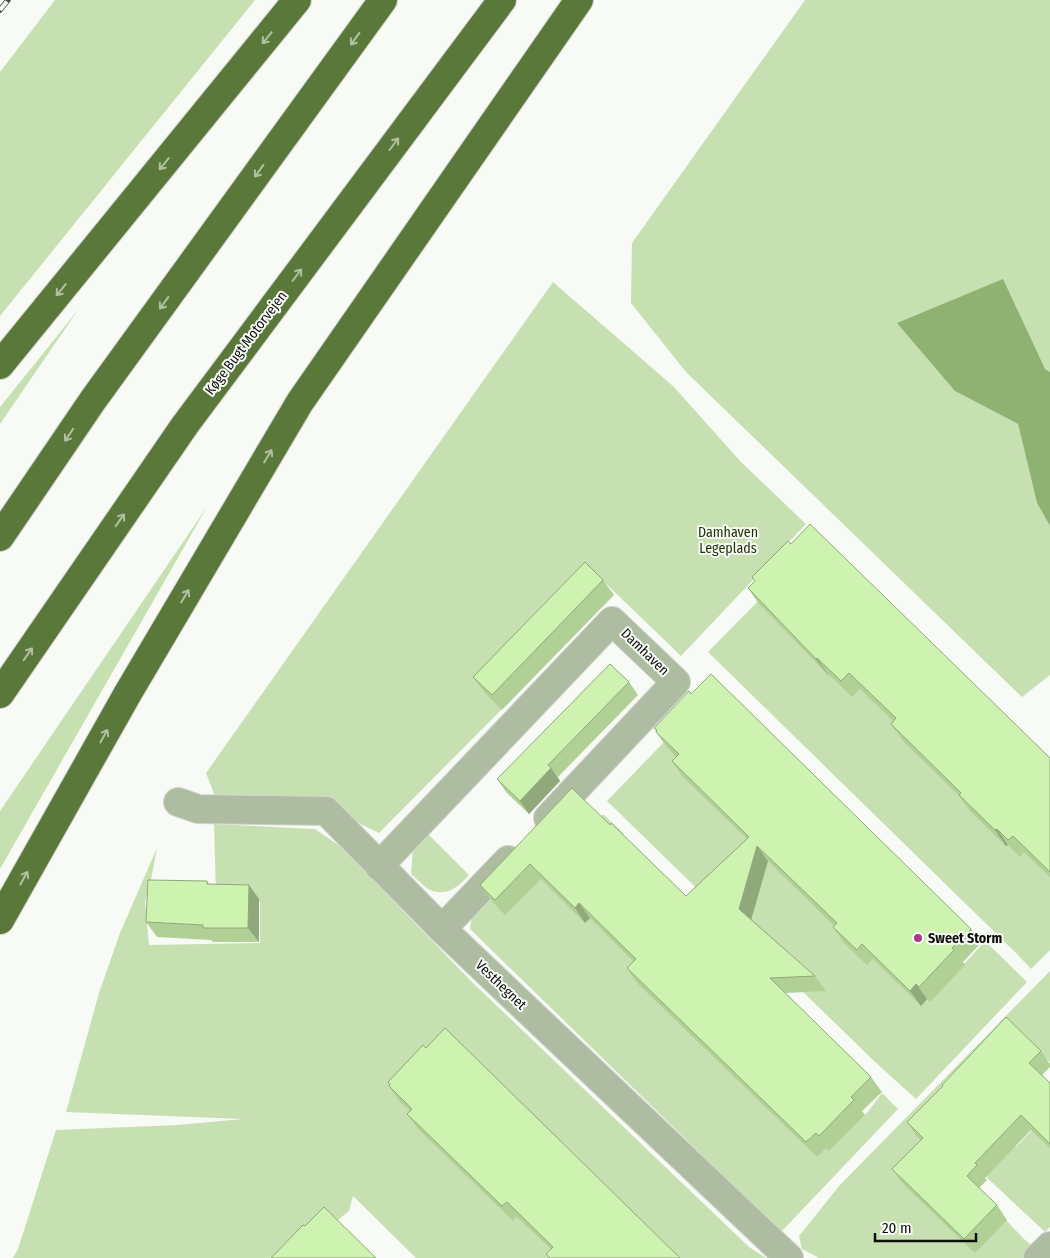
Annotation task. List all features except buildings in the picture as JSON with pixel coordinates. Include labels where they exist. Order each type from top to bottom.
[{"type":"highway","points":[[0,366],[297,0]]},
{"type":"highway","points":[[0,537],[93,400],[383,0]]},
{"type":"highway","name":"Køge Bugt Motorvejen","points":[[0,694],[185,425],[502,0]]},
{"type":"highway","points":[[0,920],[128,693],[300,402],[579,0]]},
{"type":"street","name":"Damhaven","points":[[379,866],[612,621],[676,682],[442,929]]},
{"type":"street","name":"Vesthegnet","points":[[178,802],[198,809],[326,811],[442,929],[789,1258]]},
{"type":"street","points":[[1038,1258],[1050,1246]]},
{"type":"green space","points":[[55,0],[255,0],[0,316],[0,72]]},
{"type":"green space","points":[[805,0],[1050,0],[1050,372],[1045,369],[955,391],[1018,424],[1037,503],[1050,526],[1050,675],[1022,697],[686,372],[631,303],[632,243]]},
{"type":"green space","name":"Damhaven Legeplads","points":[[553,282],[674,387],[741,462],[806,524],[681,656],[597,575],[483,690],[502,709],[379,833],[303,796],[215,796],[206,773]]},
{"type":"green space","points":[[78,310],[0,424],[0,407]]},
{"type":"green space","points":[[207,507],[0,869],[0,811]]},
{"type":"green space","points":[[765,594],[1050,871],[1050,950],[1031,969],[708,652]]},
{"type":"green space","points":[[664,742],[964,964],[985,941],[1027,982],[916,1099],[873,1060],[607,801]]},
{"type":"green space","points":[[603,814],[624,834],[600,854],[830,1150],[867,1113],[882,1093],[898,1109],[781,1232],[470,929],[473,908],[487,897],[507,912]]},
{"type":"green space","points":[[214,824],[315,829],[340,846],[472,982],[749,1247],[766,1258],[416,1258],[353,1196],[349,1211],[314,1239],[295,1258],[13,1258],[18,1249],[56,1130],[178,1125],[243,1119],[66,1112],[99,993],[120,933],[157,848],[145,902],[149,945],[260,943],[260,902],[216,896]]},
{"type":"green space","points":[[426,832],[469,875],[461,883],[448,891],[436,892],[430,890],[411,874],[413,848]]},
{"type":"green space","points":[[1050,971],[1050,1062],[1015,1028],[986,1119],[1016,1147],[1033,1129],[1050,1144],[1050,1227],[1045,1232],[932,1126],[920,1138],[1034,1247],[1024,1258],[819,1258],[802,1249],[799,1236],[840,1185]]},
{"type":"shaded area","points":[[1003,279],[1045,369],[1050,372],[1050,526],[1037,503],[1018,424],[955,391],[897,323]]},
{"type":"railway","points":[[0,10],[8,0]]},
{"type":"place","name":"Sweet Storm","points":[[918,938]]}]
